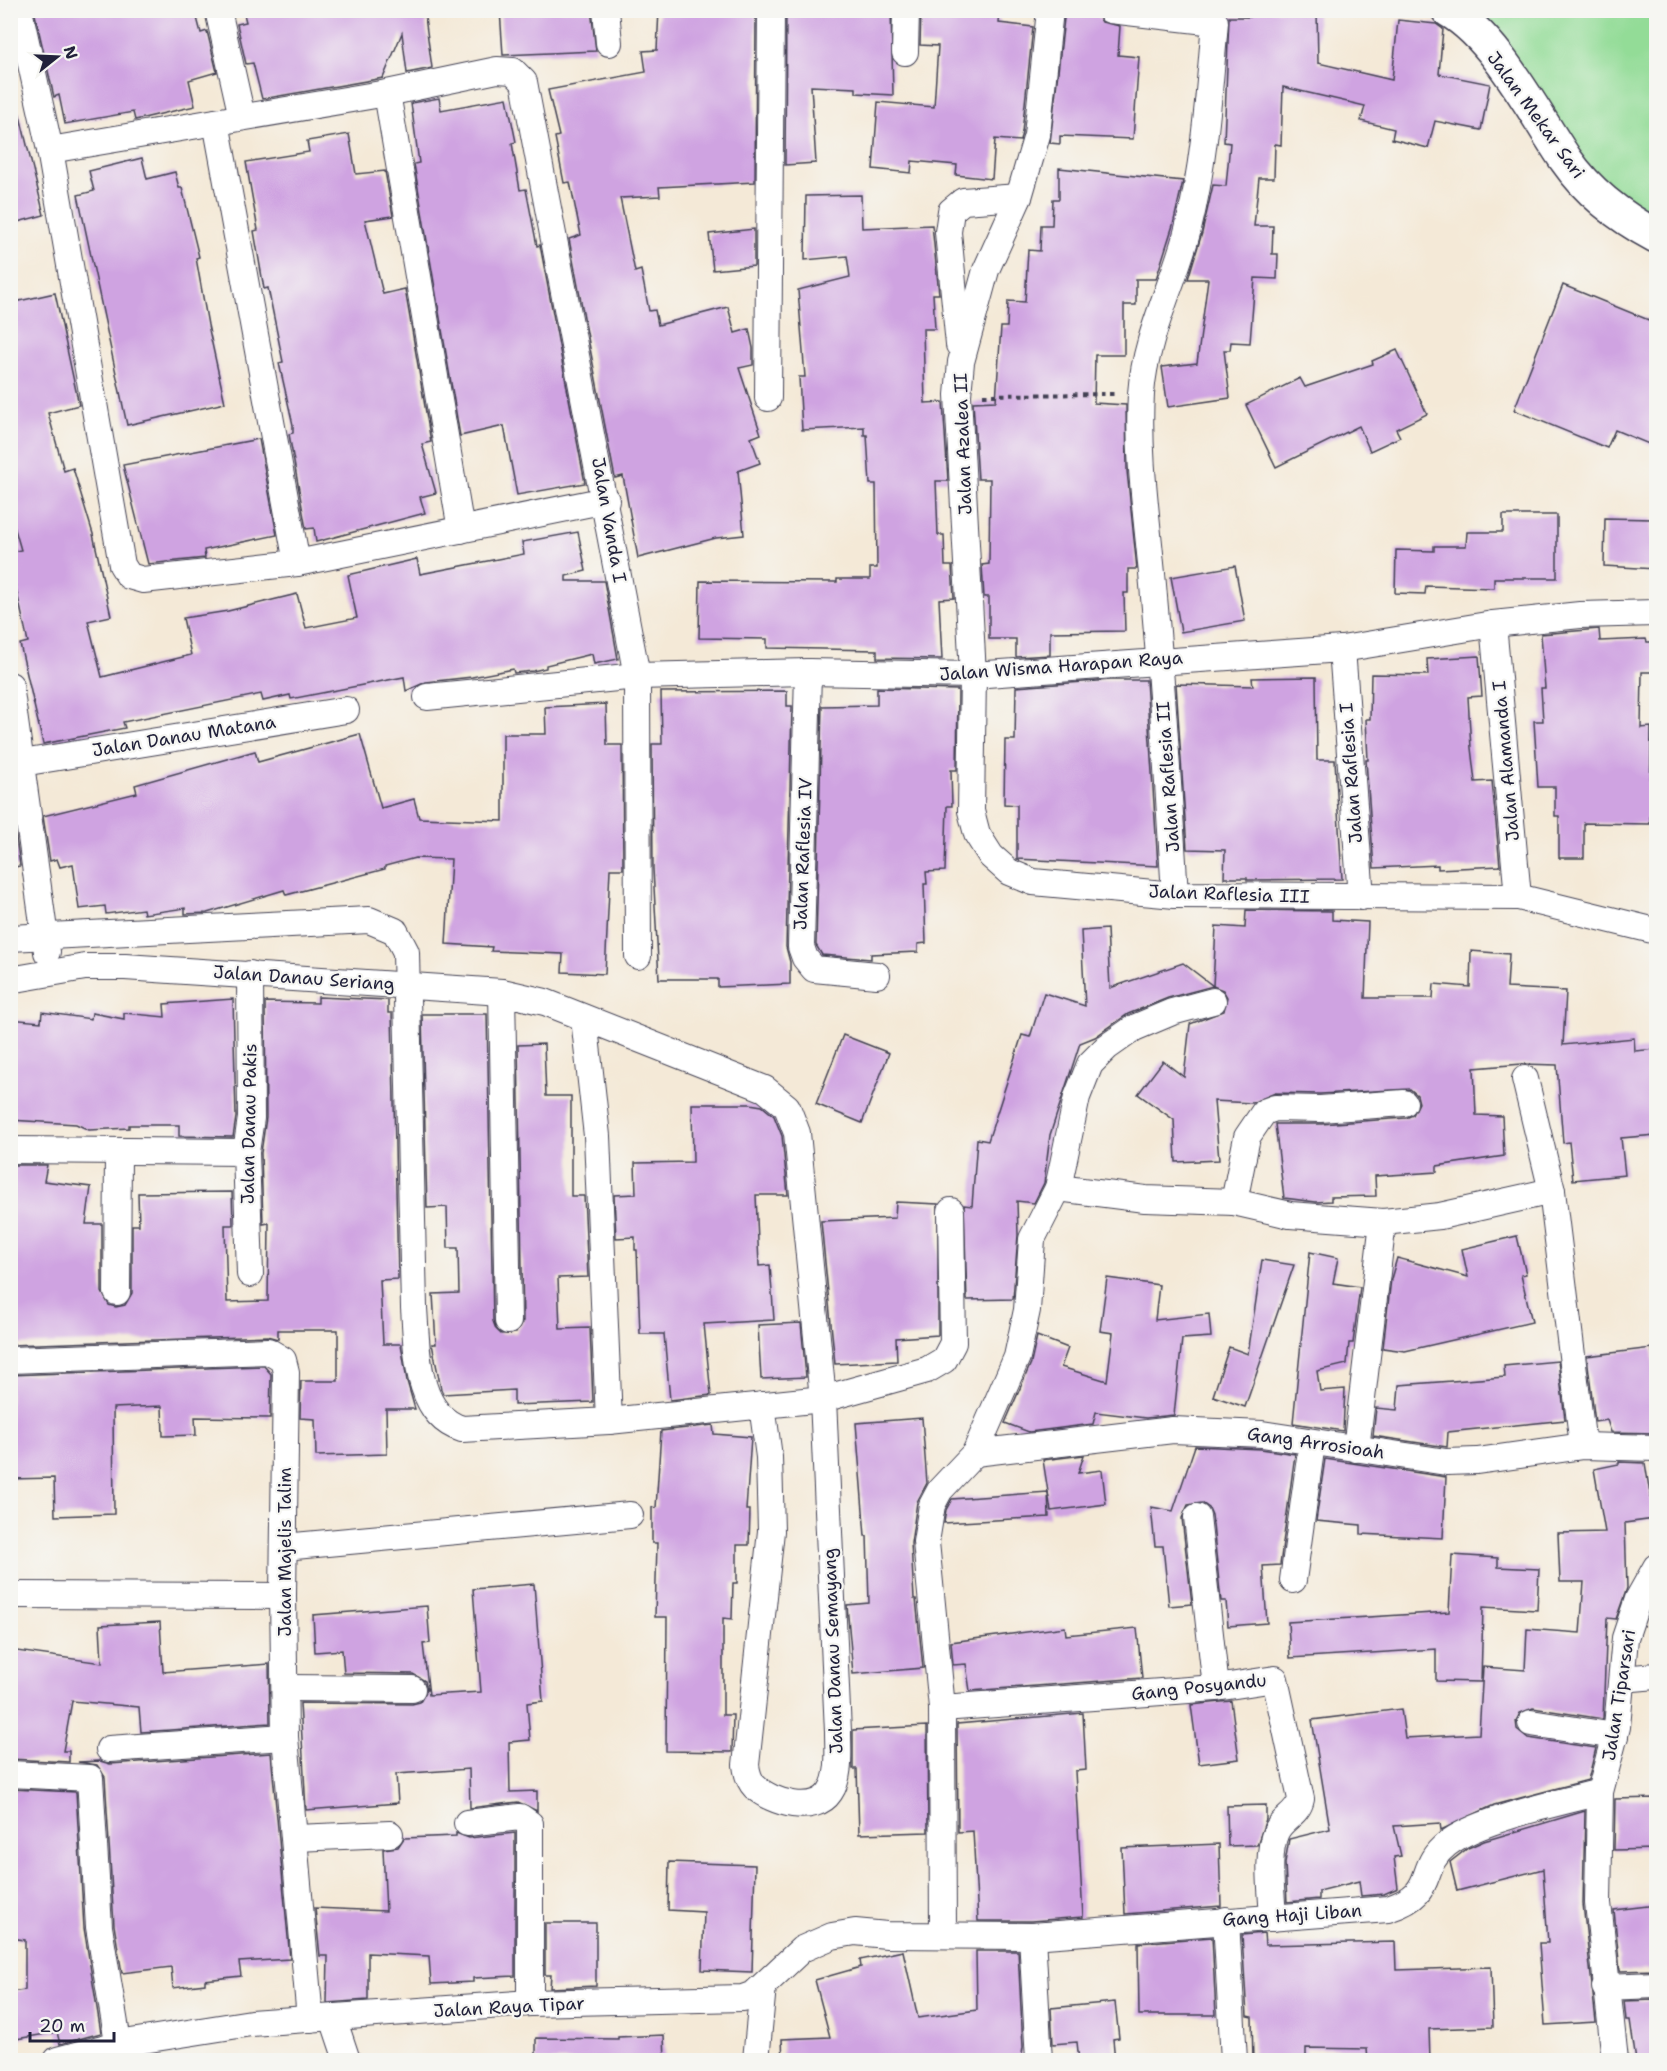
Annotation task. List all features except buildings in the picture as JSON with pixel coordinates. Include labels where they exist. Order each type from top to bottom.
[{"type":"street","points":[[19,10],[50,150],[124,572],[135,579],[143,580],[297,563],[606,500]]},
{"type":"street","points":[[218,10],[242,117]]},
{"type":"street","points":[[606,10],[609,43]]},
{"type":"street","points":[[768,398],[771,10]]},
{"type":"street","points":[[905,52],[906,10]]},
{"type":"street","name":"Jalan Azalea II","points":[[973,675],[958,395],[961,362],[986,270],[1019,197],[1037,135],[1050,10]]},
{"type":"street","name":"Jalan Raflesia II","points":[[1110,10],[1215,22],[1204,142],[1195,197],[1188,231],[1150,345],[1141,394],[1141,442],[1160,660],[1175,895]]},
{"type":"street","name":"Jalan Mekar Sari","points":[[1448,10],[1470,27],[1503,64],[1568,163],[1595,193],[1629,222],[1656,236]]},
{"type":"street","name":"Jalan Vanda I","points":[[387,93],[506,69],[518,76],[527,89],[606,500],[637,676],[638,956]]},
{"type":"street","points":[[50,150],[387,93],[461,530]]},
{"type":"street","points":[[216,122],[297,563]]},
{"type":"street","points":[[961,362],[948,232],[951,211],[963,201],[1019,197]]},
{"type":"street","name":"Jalan Wisma Harapan Raya","points":[[427,697],[637,676],[808,672],[973,675],[1160,660],[1342,649],[1493,624],[1580,615],[1656,614]]},
{"type":"street","name":"Jalan Alamanda I","points":[[1493,624],[1518,897]]},
{"type":"street","name":"Jalan Raflesia I","points":[[1342,649],[1361,897]]},
{"type":"street","name":"Jalan Raflesia IV","points":[[808,672],[801,947],[805,958],[814,969],[877,975]]},
{"type":"street","name":"Jalan Raflesia III","points":[[973,675],[971,811],[977,834],[991,856],[1009,872],[1033,882],[1175,895],[1518,897],[1656,931]]},
{"type":"street","points":[[10,685],[46,936],[49,972]]},
{"type":"street","name":"Jalan Danau Matana","points":[[22,763],[346,710]]},
{"type":"street","name":"Jalan Danau Seriang","points":[[10,938],[369,920],[382,924],[401,938],[406,952],[407,985],[125,967],[85,967],[10,980]]},
{"type":"street","name":"Jalan Danau Pakis","points":[[250,974],[251,1118],[246,1152],[250,1274]]},
{"type":"street","points":[[407,985],[414,1308],[418,1358],[429,1399],[440,1417],[451,1426],[462,1429],[609,1421],[823,1399],[927,1370],[944,1360],[953,1343],[951,1211]]},
{"type":"street","name":"Jalan Danau Semayang","points":[[407,985],[502,992],[544,1002],[765,1089],[787,1107],[797,1133],[823,1399],[838,1760],[830,1792],[822,1801],[804,1806],[761,1792],[751,1781],[746,1766],[772,1521],[770,1457],[762,1405]]},
{"type":"street","points":[[502,992],[508,1321]]},
{"type":"street","points":[[943,1935],[942,1708],[926,1542],[927,1522],[940,1490],[975,1453],[1017,1358],[1027,1310],[1032,1239],[1058,1188],[1077,1097],[1090,1064],[1107,1047],[1134,1028],[1172,1012],[1213,1001]]},
{"type":"street","points":[[584,1018],[597,1136],[609,1421]]},
{"type":"street","points":[[1525,1079],[1552,1191],[1582,1446]]},
{"type":"street","points":[[1234,1202],[1247,1137],[1264,1112],[1275,1108],[1320,1109],[1404,1103]]},
{"type":"street","points":[[10,1150],[246,1152]]},
{"type":"street","points":[[117,1292],[118,1152]]},
{"type":"street","points":[[1058,1188],[1145,1199],[1234,1202],[1290,1215],[1383,1222],[1440,1216],[1552,1191]]},
{"type":"street","points":[[1356,1449],[1383,1222]]},
{"type":"street","name":"Jalan Majelis Talim","points":[[10,1359],[268,1351],[278,1354],[283,1360],[286,1372],[283,1596],[285,1737],[296,1838],[321,2018],[347,2061]]},
{"type":"street","name":"Gang Arrosioah","points":[[975,1453],[1173,1430],[1262,1434],[1446,1462],[1477,1461],[1582,1446],[1656,1448]]},
{"type":"street","points":[[1293,1580],[1312,1443]]},
{"type":"street","points":[[284,1547],[630,1515]]},
{"type":"street","points":[[1197,1517],[1216,1688]]},
{"type":"street","name":"Jalan Tiparsari","points":[[1615,2061],[1605,1987],[1598,1903],[1600,1792],[1615,1736],[1625,1638],[1630,1619],[1656,1567]]},
{"type":"street","points":[[10,1595],[283,1596]]},
{"type":"street","points":[[1622,1679],[1656,1676]]},
{"type":"street","name":"Gang Posyandu","points":[[942,1708],[1216,1688],[1275,1679],[1280,1693],[1301,1799],[1300,1806],[1279,1826],[1273,1840],[1273,1918]]},
{"type":"street","points":[[285,1688],[412,1689]]},
{"type":"street","points":[[1531,1723],[1615,1736]]},
{"type":"street","points":[[109,1749],[285,1737]]},
{"type":"street","points":[[10,1774],[90,1778],[99,1927],[120,2052]]},
{"type":"street","name":"Gang Haji Liban","points":[[943,1935],[1032,1936],[1388,1909],[1406,1903],[1420,1892],[1435,1858],[1449,1842],[1509,1816],[1600,1792]]},
{"type":"street","points":[[467,1823],[520,1817],[530,1824],[530,2003]]},
{"type":"street","points":[[296,1838],[390,1834]]},
{"type":"street","points":[[1227,1920],[1234,2061]]},
{"type":"street","name":"Jalan Raya Tipar","points":[[57,2061],[120,2052],[251,2023],[530,2003],[734,1999],[754,1994],[802,1949],[832,1936],[855,1932],[887,1935],[943,1935]]},
{"type":"street","points":[[1032,1936],[1039,2061]]},
{"type":"street","points":[[1605,1987],[1656,1985]]},
{"type":"street","points":[[756,2061],[763,1986]]},
{"type":"path","points":[[958,395],[1141,394]]},
{"type":"green space","points":[[1481,11],[1656,11],[1656,221],[1593,175]]}]
